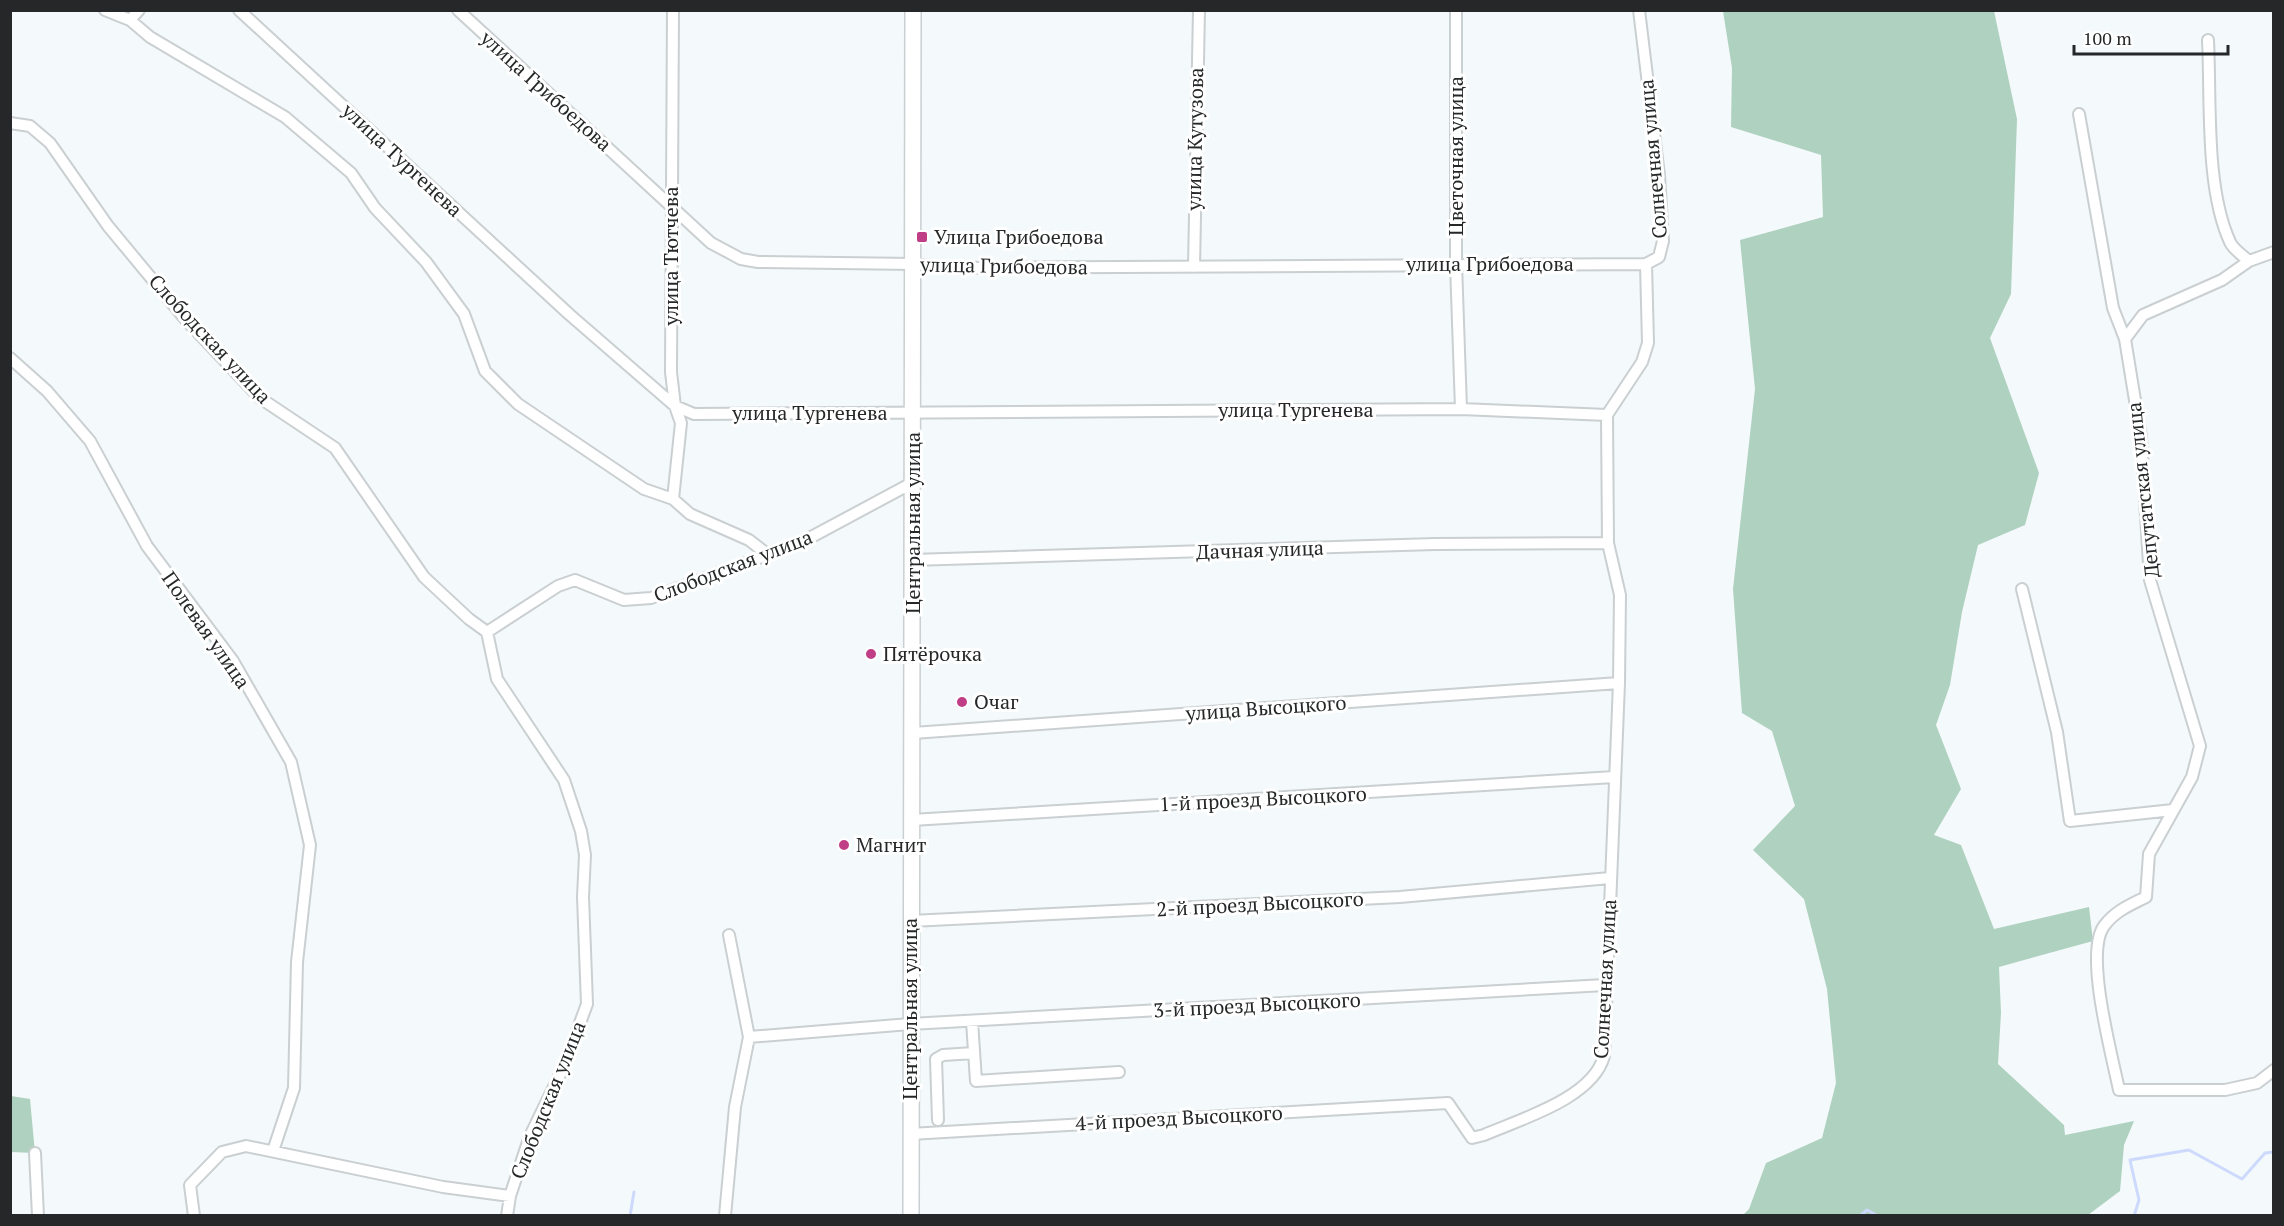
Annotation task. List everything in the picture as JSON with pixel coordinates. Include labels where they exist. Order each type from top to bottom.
[{"type":"street","points":[[105,10],[130,20],[150,37],[285,117],[351,173],[375,208],[426,262],[464,314],[485,371],[518,404],[645,489],[673,500],[690,514],[749,540],[767,554]]},
{"type":"street","points":[[130,20],[139,10]]},
{"type":"street","name":"улица Тургенева","points":[[239,10],[570,315],[675,406],[694,414],[1461,409],[1607,415]]},
{"type":"street","name":"улица Грибоедова","points":[[458,10],[711,243],[741,259],[758,262],[914,264],[946,268],[1646,264]]},
{"type":"street","name":"улица Тютчева","points":[[673,10],[671,372],[675,406],[681,423],[673,500]]},
{"type":"street","name":"Центральная улица","points":[[911,1215],[913,10]]},
{"type":"street","name":"улица Кутузова","points":[[1194,267],[1199,10]]},
{"type":"street","name":"Цветочная улица","points":[[1456,10],[1456,264],[1461,409]]},
{"type":"street","name":"Солнечная улица","points":[[1607,415],[1642,363],[1648,343],[1646,264],[1659,256],[1663,240],[1659,175],[1639,10]]},
{"type":"street","points":[[2208,40],[2214,179],[2222,219],[2231,244],[2249,261]]},
{"type":"street","name":"Депутатская улица","points":[[2079,114],[2113,308],[2125,339],[2141,437],[2150,580],[2200,746],[2192,777],[2149,854],[2146,897],[2117,912],[2103,927],[2096,951],[2100,990],[2119,1090],[2225,1090],[2257,1083],[2273,1070]]},
{"type":"street","name":"Слободская улица","points":[[10,123],[30,126],[50,143],[108,226],[186,321],[260,398],[334,448],[424,577],[469,619],[487,632],[497,679],[564,780],[576,815],[585,855],[583,897],[587,1004],[564,1066],[530,1136],[510,1196],[507,1215]]},
{"type":"street","points":[[2125,339],[2143,315],[2222,280],[2249,261],[2274,252]]},
{"type":"street","name":"Полевая улица","points":[[10,358],[47,390],[90,441],[147,546],[233,661],[291,762],[310,845],[297,962],[294,1088],[273,1151]]},
{"type":"street","points":[[1607,415],[1608,543],[1620,595],[1619,683]]},
{"type":"street","name":"Слободская улица","points":[[487,632],[558,586],[575,580],[624,600],[651,598],[802,542],[912,483]]},
{"type":"street","name":"Дачная улица","points":[[912,560],[1435,544],[1608,543]]},
{"type":"street","points":[[2022,589],[2056,732],[2070,821],[2145,811],[2173,810]]},
{"type":"street","name":"Солнечная улица","points":[[1448,1102],[1472,1138],[1484,1135],[1568,1097],[1592,1081],[1599,1071],[1604,1056],[1605,985],[1619,683]]},
{"type":"street","name":"улица Высоцкого","points":[[913,733],[1619,683]]},
{"type":"street","name":"1-й проезд Высоцкого","points":[[912,820],[1614,777]]},
{"type":"street","name":"2-й проезд Высоцкого","points":[[911,921],[1400,897],[1610,878]]},
{"type":"street","points":[[725,1215],[735,1107],[749,1036],[729,935]]},
{"type":"street","name":"3-й проезд Высоцкого","points":[[749,1036],[910,1024],[1605,985]]},
{"type":"street","points":[[972,1021],[976,1081],[1119,1072]]},
{"type":"street","points":[[938,1120],[936,1059],[942,1055],[975,1053]]},
{"type":"street","name":"4-й проезд Высоцкого","points":[[910,1134],[1448,1102]]},
{"type":"street","name":"Слободская улица","points":[[194,1215],[190,1185],[222,1152],[246,1146],[443,1187],[510,1196]]},
{"type":"street","points":[[35,1153],[38,1215]]},
{"type":"green space","points":[[1723,11],[1994,11],[2017,119],[2011,294],[1990,338],[2039,473],[2025,525],[1978,545],[1962,612],[1950,685],[1936,725],[1961,789],[1934,835],[1961,845],[1994,929],[2089,907],[2093,941],[1999,967],[2001,1013],[1998,1064],[2064,1125],[2065,1135],[2134,1121],[2124,1145],[2120,1191],[2088,1215],[1743,1215],[1749,1209],[1766,1163],[1822,1138],[1836,1083],[1827,989],[1804,899],[1753,850],[1795,806],[1772,731],[1742,713],[1733,589],[1755,389],[1740,240],[1823,217],[1821,155],[1731,127],[1732,68]]},
{"type":"green space","points":[[11,1096],[30,1099],[35,1153],[11,1152]]},
{"type":"waterway","points":[[2134,1216],[2139,1200],[2130,1160],[2189,1150],[2242,1179],[2265,1153],[2274,1152]]},
{"type":"waterway","points":[[630,1216],[634,1192]]},
{"type":"waterway","points":[[1860,1216],[1867,1210],[1878,1216]]},
{"type":"place","name":"Улица Грибоедова","points":[[922,237]]},
{"type":"place","name":"Пятёрочка","points":[[871,654]]},
{"type":"place","name":"Очаг","points":[[962,702]]},
{"type":"place","name":"Магнит","points":[[844,845]]}]
